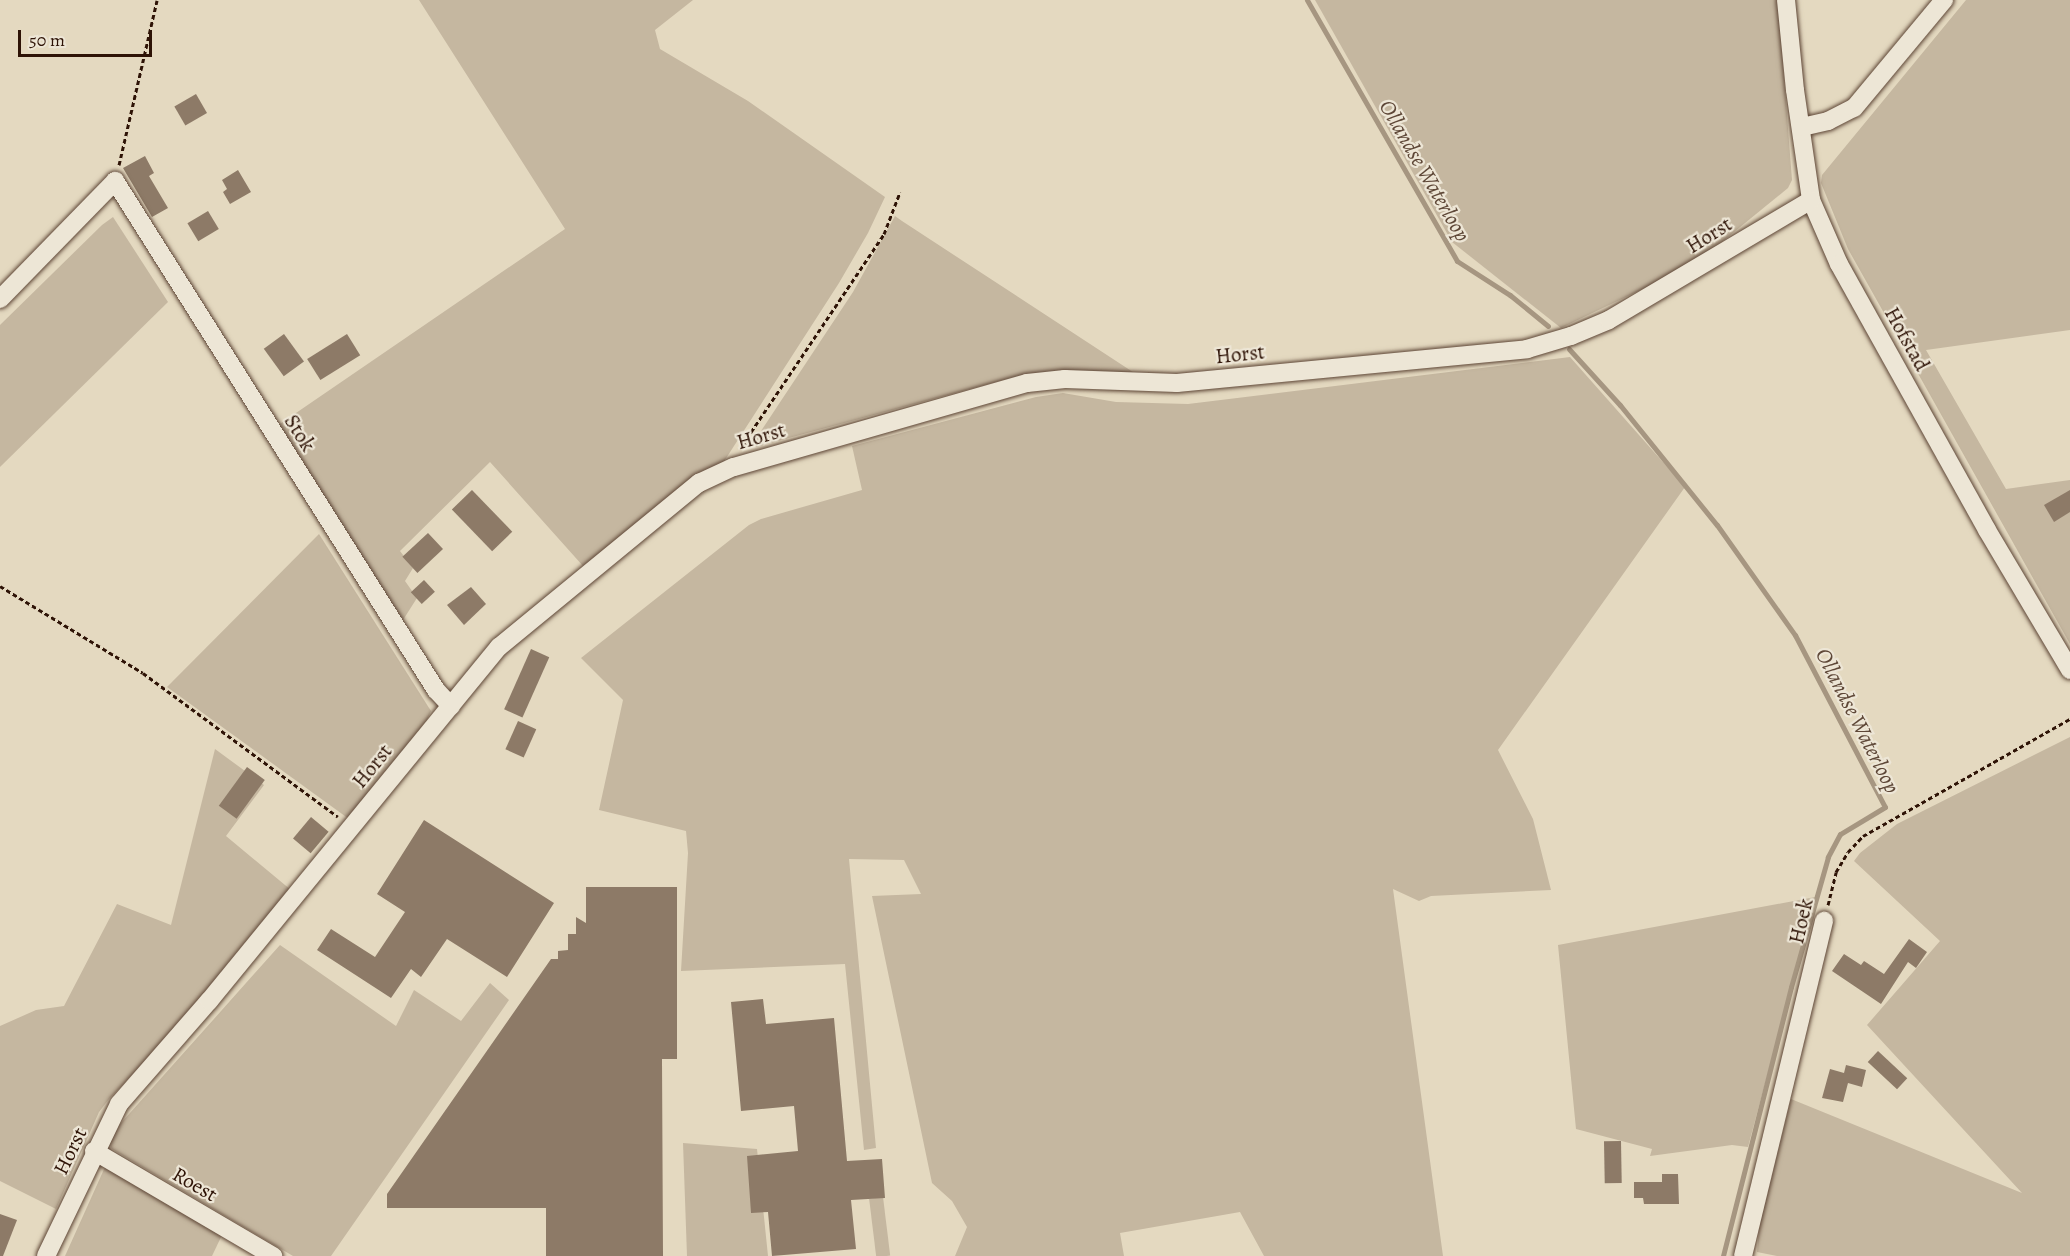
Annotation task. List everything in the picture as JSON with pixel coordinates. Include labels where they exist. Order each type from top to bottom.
[{"type":"street","name":"Hofstad","points":[[1786,0],[1811,200],[1851,284],[1987,530],[2070,670]]},
{"type":"street","points":[[1802,126],[1828,121],[1854,108],[1944,0]]},
{"type":"street","points":[[0,299],[115,181]]},
{"type":"street","name":"Stok","points":[[115,181],[436,690],[451,706]]},
{"type":"street","name":"Horst","points":[[46,1256],[94,1151],[119,1104],[209,1000],[499,647],[699,483],[734,467],[1027,383],[1065,379],[1177,383],[1527,349],[1571,336],[1610,320],[1811,200]]},
{"type":"street","name":"Hoek","points":[[1743,1256],[1824,921]]},
{"type":"street","name":"Roest","points":[[94,1151],[273,1256]]},
{"type":"path","points":[[115,181],[157,0]]},
{"type":"path","points":[[734,467],[751,432],[884,234],[900,192]]},
{"type":"path","points":[[0,586],[143,673],[351,827]]},
{"type":"path","name":"Hoek","points":[[1824,921],[1836,872],[1848,852],[1863,836],[2070,719]]},
{"type":"shaded area","points":[[419,0],[693,0],[655,30],[660,49],[748,101],[885,197],[868,233],[839,283],[723,463],[696,478],[583,566],[490,462],[400,551],[413,568],[405,581],[417,598],[403,620],[277,426],[565,229]]},
{"type":"shaded area","points":[[1315,0],[1778,0],[1792,180],[1788,188],[1723,241],[1676,273],[1561,328],[1452,242]]},
{"type":"shaded area","points":[[1966,0],[2070,0],[2070,330],[1926,350],[2006,489],[2070,480],[2070,644],[1848,249],[1821,183],[1822,175]]},
{"type":"shaded area","points":[[895,216],[1139,376],[1059,371],[1014,377],[756,447],[755,440],[853,292]]},
{"type":"shaded area","points":[[113,217],[168,302],[0,467],[0,325],[102,225]]},
{"type":"shaded area","points":[[1570,357],[1685,487],[1498,750],[1533,819],[1551,890],[1431,896],[1419,901],[1393,889],[1443,1256],[1264,1256],[1240,1212],[1120,1233],[1124,1256],[955,1256],[967,1227],[952,1201],[932,1183],[872,896],[921,894],[904,860],[849,859],[876,1148],[864,1150],[845,964],[681,971],[688,853],[686,831],[599,810],[623,700],[581,658],[749,525],[761,519],[862,490],[852,446],[1036,397],[1063,393],[1116,402],[1188,404]]},
{"type":"shaded area","points":[[319,534],[431,711],[426,722],[349,819],[167,687]]},
{"type":"shaded area","points":[[2070,737],[2070,1256],[1777,1256],[1757,1252],[1759,1228],[1791,1099],[2022,1193],[1867,1025],[1940,941],[1854,861],[1860,853],[1897,824]]},
{"type":"shaded area","points":[[215,749],[264,785],[226,836],[291,890],[178,1027],[99,1112],[56,1209],[0,1181],[0,1026],[36,1010],[64,1006],[117,904],[171,925]]},
{"type":"shaded area","points":[[1815,897],[1748,1147],[1732,1145],[1650,1156],[1652,1149],[1576,1129],[1558,945]]},
{"type":"shaded area","points":[[280,945],[396,1026],[414,990],[461,1021],[490,983],[509,1000],[331,1256],[293,1256],[112,1149],[109,1143],[113,1132]]},
{"type":"shaded area","points":[[683,1143],[757,1149],[768,1256],[687,1256]]},
{"type":"shaded area","points":[[105,1167],[222,1235],[212,1256],[65,1256]]},
{"type":"shaded area","points":[[883,1197],[890,1256],[876,1256],[869,1199]]},
{"type":"building","points":[[196,94],[207,113],[185,126],[174,106]]},
{"type":"building","points":[[145,156],[154,173],[149,176],[168,208],[152,217],[123,168]]},
{"type":"building","points":[[238,170],[251,192],[230,204],[223,192],[227,189],[222,180]]},
{"type":"building","points":[[208,211],[219,229],[198,241],[187,223]]},
{"type":"building","points":[[284,334],[304,362],[284,376],[264,349]]},
{"type":"building","points":[[347,334],[360,355],[320,380],[307,359]]},
{"type":"building","points":[[472,490],[512,532],[492,551],[452,509]]},
{"type":"building","points":[[2070,490],[2070,512],[2054,522],[2044,505]]},
{"type":"building","points":[[428,533],[443,549],[417,573],[402,557]]},
{"type":"building","points":[[424,580],[435,592],[422,604],[411,592]]},
{"type":"building","points":[[471,587],[486,604],[464,625],[447,605]]},
{"type":"building","points":[[531,649],[549,657],[522,717],[504,709]]},
{"type":"building","points":[[518,721],[536,729],[524,757],[505,749]]},
{"type":"building","points":[[247,767],[265,780],[237,819],[219,806]]},
{"type":"building","points":[[311,817],[329,832],[311,853],[293,838]]},
{"type":"building","points":[[424,820],[554,903],[507,977],[447,939],[421,977],[411,969],[391,998],[317,950],[331,929],[375,957],[405,912],[377,894]]},
{"type":"building","points":[[586,887],[677,887],[677,1059],[662,1059],[663,1256],[546,1256],[546,1208],[387,1208],[387,1194],[551,959],[558,959],[558,951],[568,950],[568,934],[576,934],[576,917],[586,923]]},
{"type":"building","points":[[1909,939],[1927,952],[1916,968],[1908,962],[1881,1004],[1832,971],[1844,954],[1861,965],[1864,961],[1884,974]]},
{"type":"building","points":[[763,999],[766,1024],[834,1018],[847,1161],[882,1159],[885,1198],[851,1200],[856,1249],[772,1256],[768,1212],[751,1213],[747,1156],[798,1151],[794,1106],[741,1111],[731,1002]]},
{"type":"building","points":[[1878,1051],[1907,1078],[1897,1089],[1868,1062]]},
{"type":"building","points":[[1846,1065],[1866,1070],[1862,1087],[1848,1083],[1843,1102],[1822,1098],[1830,1069],[1844,1073]]},
{"type":"building","points":[[1604,1141],[1621,1141],[1622,1183],[1605,1183]]},
{"type":"building","points":[[1662,1174],[1678,1174],[1679,1204],[1644,1204],[1643,1198],[1634,1198],[1634,1182],[1662,1182]]},
{"type":"building","points":[[0,1214],[17,1220],[3,1256],[0,1256]]},
{"type":"waterway","name":"Ollandse Waterloop","points":[[1307,0],[1457,261],[1510,295],[1548,326]]},
{"type":"waterway","name":"Ollandse Waterloop","points":[[1569,349],[1620,405],[1717,525],[1795,635],[1885,807],[1840,834],[1828,857],[1791,987],[1723,1256]]}]
